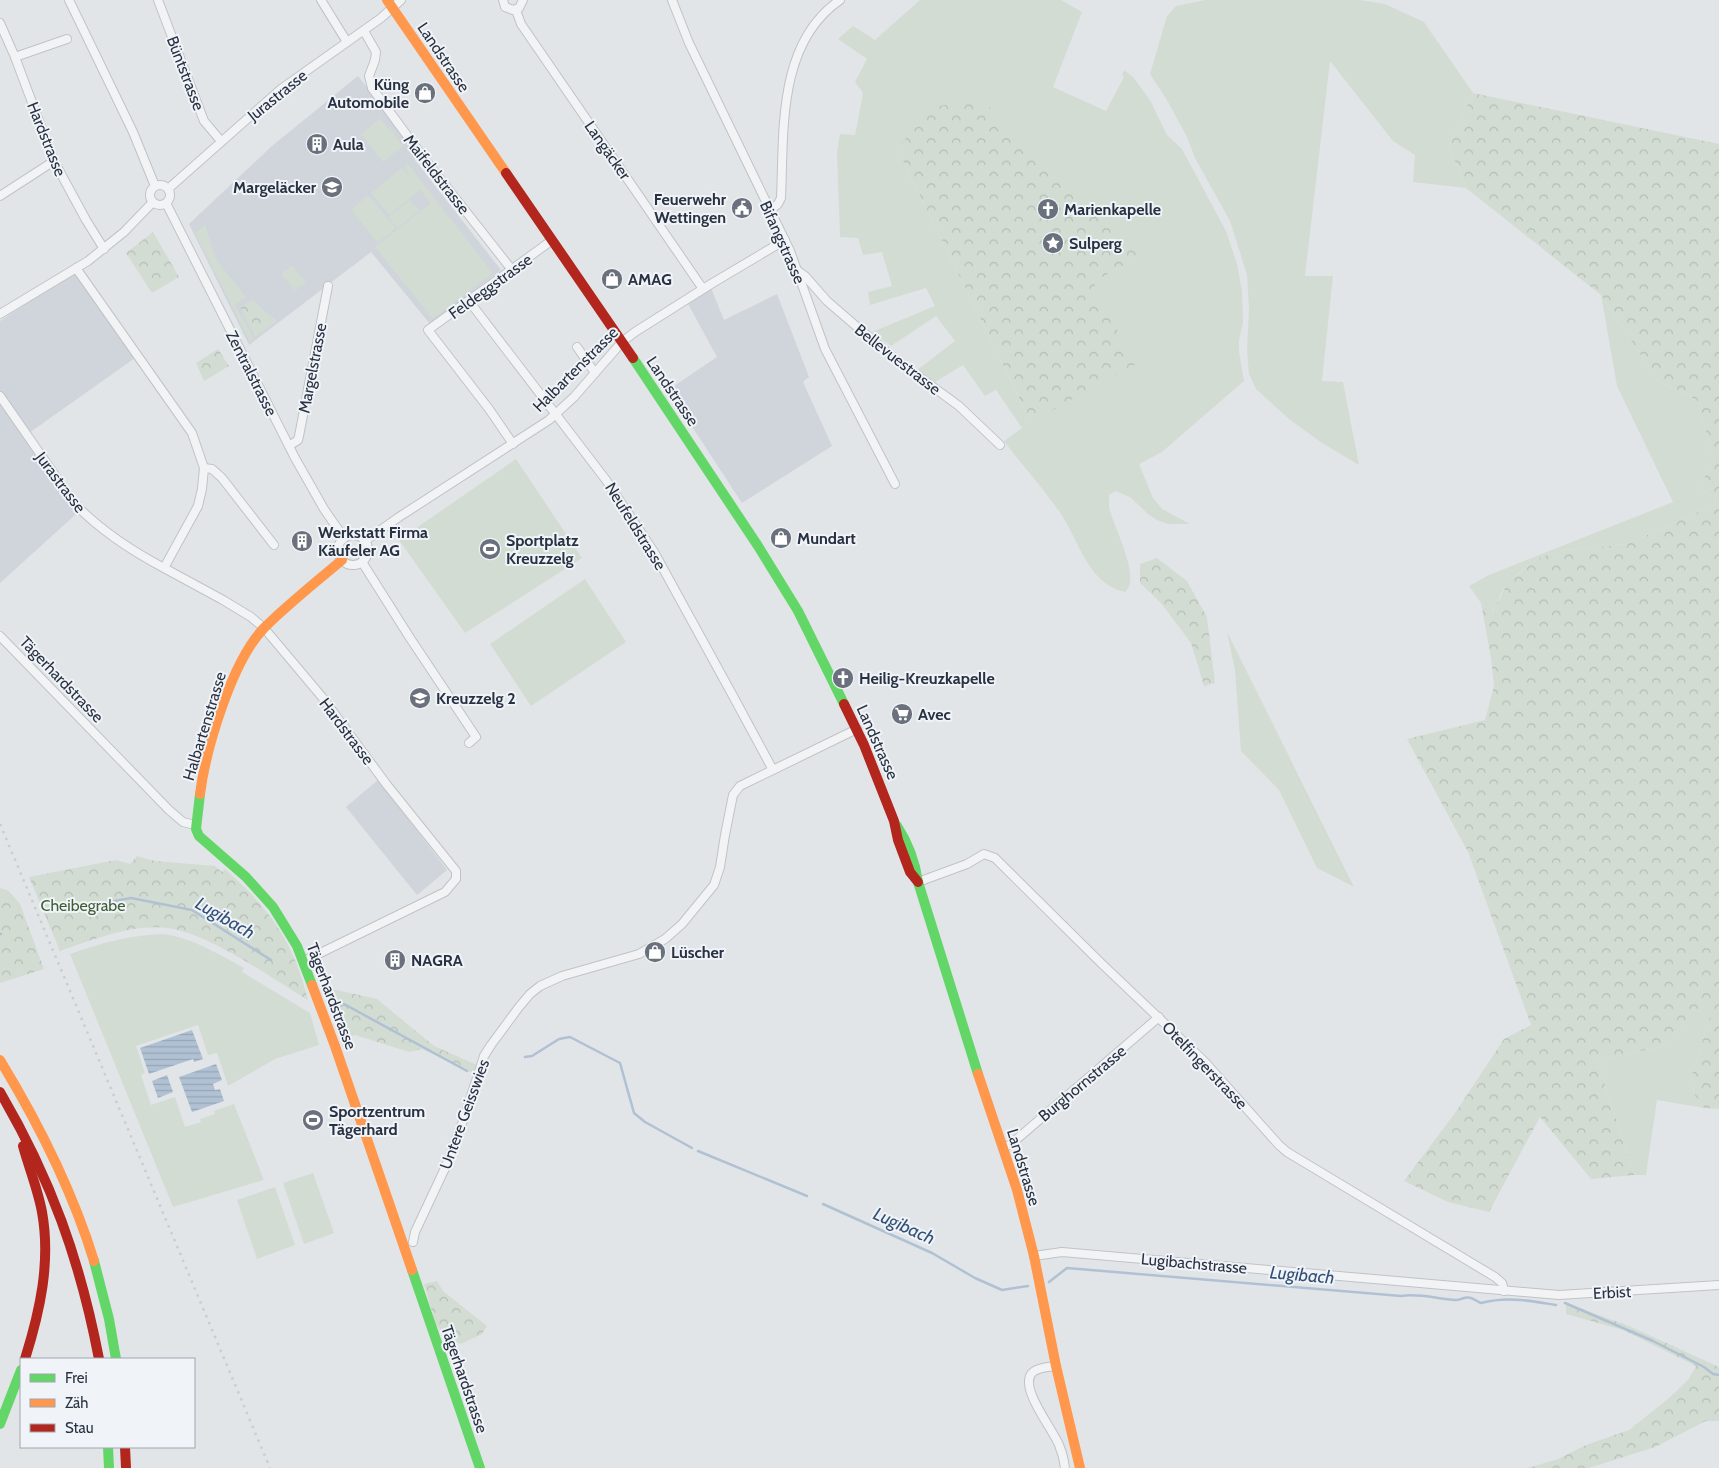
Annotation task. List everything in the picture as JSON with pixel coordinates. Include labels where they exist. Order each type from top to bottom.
[{"type":"main road","name":"Landstrasse","points":[[389,4],[622,342],[742,521],[798,611],[857,730],[882,787],[894,821],[905,838],[916,866],[918,882],[966,1040],[1017,1190],[1034,1256],[1056,1366],[1080,1468]]},
{"type":"main road","name":"Halbartenstrasse","points":[[195,825],[211,746],[224,703],[237,669],[250,645],[264,628],[342,560]]},
{"type":"main road","name":"Tägerhardstrasse","points":[[195,825],[199,836],[246,877],[273,907],[290,932],[304,961],[480,1468]]},
{"type":"main road","points":[[0,1060],[40,1128],[76,1209],[98,1276],[116,1358]]},
{"type":"main road","points":[[0,1092],[15,1117],[50,1187],[71,1243],[87,1300],[98,1358]]},
{"type":"main road","points":[[15,1117],[38,1192],[45,1239],[43,1290],[25,1358]]},
{"type":"main road","points":[[0,1424],[20,1373]]},
{"type":"main road","points":[[108,1448],[109,1468]]},
{"type":"main road","points":[[125,1448],[126,1468]]},
{"type":"street","points":[[69,0],[133,132],[155,186]]},
{"type":"street","name":"Büntstrasse","points":[[158,0],[204,120],[221,141]]},
{"type":"street","points":[[321,0],[348,42]]},
{"type":"street","name":"Jurastrasse","points":[[168,189],[281,89],[364,31],[389,4],[401,0]]},
{"type":"street","name":"Langäcker","points":[[503,0],[505,7],[510,10],[516,10],[521,24],[703,289]]},
{"type":"street","points":[[516,10],[521,6],[522,0]]},
{"type":"street","name":"Bifangstrasse","points":[[672,0],[692,50],[785,240],[798,271],[825,349],[895,484]]},
{"type":"street","points":[[770,210],[778,204],[781,198],[785,105],[794,67],[801,47],[812,29],[840,0]]},
{"type":"street","name":"Hardstrasse","points":[[0,23],[54,161],[104,249]]},
{"type":"street","name":"Maifeldstrasse","points":[[364,31],[376,52],[369,76],[372,88],[512,270]]},
{"type":"street","points":[[14,57],[67,39]]},
{"type":"street","points":[[1,194],[54,161]]},
{"type":"street","points":[[162,185],[168,189],[170,195],[166,204],[159,206],[152,203],[149,195],[155,186],[162,185]]},
{"type":"street","points":[[0,314],[104,249],[124,232],[152,203]]},
{"type":"street","name":"Zentralstrasse","points":[[166,204],[289,446],[324,510],[344,538]]},
{"type":"street","name":"Halbartenstrasse","points":[[365,541],[556,414],[574,397],[622,342],[635,332],[785,240]]},
{"type":"street","name":"Feldeggstrasse","points":[[513,444],[484,402],[428,330],[551,241]]},
{"type":"street","points":[[76,268],[192,434],[204,468],[198,506],[164,568]]},
{"type":"street","name":"Bellevuestrasse","points":[[798,271],[806,276],[827,301],[856,326],[906,368],[959,406],[1000,445]]},
{"type":"street","name":"Margelstrasse","points":[[289,446],[298,440],[299,436],[328,286]]},
{"type":"street","name":"Neufeldstrasse","points":[[469,302],[606,480],[654,552],[729,687],[772,770]]},
{"type":"street","points":[[577,347],[595,373]]},
{"type":"street","name":"Jurastrasse","points":[[0,396],[65,490],[84,513],[119,542],[164,568]]},
{"type":"street","points":[[204,468],[212,469],[222,478],[274,545]]},
{"type":"street","points":[[353,535],[365,541],[368,550],[362,562],[352,565],[342,560],[338,548],[344,538],[353,535]]},
{"type":"street","points":[[362,562],[476,738],[468,743]]},
{"type":"street","name":"Hardstrasse","points":[[164,568],[237,608],[264,628],[322,697],[387,785],[456,871],[456,879],[445,892],[304,961]]},
{"type":"street","name":"Tägerhardstrasse","points":[[0,636],[169,810],[183,822],[195,825]]},
{"type":"street","name":"Untere Geisswies","points":[[413,1242],[415,1232],[446,1166],[484,1056],[530,994],[540,986],[562,976],[639,954],[665,938],[682,924],[714,885],[720,867],[733,795],[736,790],[740,786],[772,770],[857,730]]},
{"type":"street","name":"Otelfingerstrasse","points":[[918,882],[967,864],[980,855],[992,855],[1101,964],[1204,1061],[1287,1152],[1495,1277],[1502,1283],[1504,1291]]},
{"type":"street","name":"Burghornstrasse","points":[[1003,1147],[1010,1144],[1159,1017]]},
{"type":"street","name":"Lugibachstrasse","points":[[1034,1256],[1062,1252],[1504,1291]]},
{"type":"street","name":"Erbist","points":[[1504,1291],[1558,1295],[1719,1285]]},
{"type":"street","points":[[1056,1366],[1036,1370],[1032,1373],[1028,1385],[1060,1446],[1065,1468]]},
{"type":"shaded area","name":"Margeläcker","points":[[358,76],[414,147],[415,160],[501,270],[430,324],[371,252],[249,345],[189,224],[272,146]]},
{"type":"shaded area","points":[[74,272],[135,358],[29,433],[14,412],[76,514],[0,583],[0,321]]},
{"type":"shaded area","points":[[711,288],[724,320],[777,294],[809,377],[803,382],[832,446],[742,503],[668,390],[717,357],[687,302]]},
{"type":"shaded area","points":[[378,780],[447,870],[417,895],[346,807]]},
{"type":"green space","points":[[920,0],[1061,0],[1082,12],[1053,87],[1106,111],[1124,77],[1122,75],[1124,70],[1133,77],[1150,100],[1167,135],[1182,149],[1226,231],[1237,264],[1242,291],[1243,322],[1239,352],[1244,381],[1162,452],[1139,464],[1153,498],[1162,509],[1190,524],[1168,524],[1148,514],[1130,497],[1115,491],[1109,495],[1109,507],[1125,551],[1130,575],[1129,585],[1125,592],[1101,580],[1085,559],[1059,511],[1004,441],[1022,428],[996,390],[985,396],[963,365],[935,382],[917,370],[955,341],[936,316],[891,346],[872,332],[935,306],[926,288],[870,305],[868,292],[892,286],[882,252],[863,255],[858,238],[840,237],[837,152],[840,134],[855,135],[863,93],[855,82],[867,59],[838,39],[853,26],[875,40]],"holes":[[[897,149],[1141,255],[1093,282],[1031,422]]]},
{"type":"green space","points":[[1205,0],[1360,0],[1385,4],[1424,22],[1473,93],[1449,147],[1466,188],[1413,182],[1415,155],[1393,141],[1330,61],[1305,276],[1333,276],[1322,381],[1343,382],[1359,465],[1322,443],[1289,419],[1256,389],[1249,374],[1247,351],[1249,309],[1247,275],[1230,221],[1195,158],[1187,137],[1167,100],[1150,74],[1167,16],[1176,6]]},
{"type":"green space","points":[[1473,93],[1719,144],[1719,1109],[1704,1108],[1694,1094],[1692,1075],[1710,1017],[1694,1009],[1666,1046],[1597,1060],[1634,1175],[1591,1179],[1540,1117],[1489,1212],[1448,1202],[1404,1181],[1455,1113],[1504,1039],[1531,1025],[1468,852],[1407,739],[1485,720],[1494,686],[1481,603],[1492,612],[1508,582],[1537,559],[1557,551],[1627,544],[1712,506],[1718,499],[1699,488],[1714,459],[1697,400],[1658,381],[1601,295],[1466,188],[1449,147]]},
{"type":"green space","points":[[981,99],[1142,255],[1093,282],[1135,365],[1031,422],[897,149],[933,107]]},
{"type":"green space","points":[[380,118],[403,146],[383,162],[361,134]]},
{"type":"green space","points":[[408,164],[492,272],[433,319],[375,247],[431,203],[420,190],[389,215],[371,193],[402,168],[414,181],[404,168]]},
{"type":"green space","points":[[368,195],[396,228],[378,243],[351,210]]},
{"type":"green space","points":[[410,200],[419,211],[397,228],[388,217]]},
{"type":"green space","points":[[205,225],[216,259],[246,297],[235,305],[254,339],[250,342],[195,233]]},
{"type":"green space","points":[[153,232],[179,277],[152,293],[126,253]]},
{"type":"green space","points":[[292,265],[306,282],[295,291],[281,274]]},
{"type":"green space","points":[[1601,295],[1658,381],[1697,400],[1714,459],[1699,488],[1718,499],[1712,506],[1627,544],[1557,551],[1537,559],[1516,575],[1502,591],[1496,606],[1491,612],[1481,603],[1469,586],[1489,575],[1673,502],[1617,386]]},
{"type":"green space","points":[[252,300],[277,321],[255,337],[240,307]]},
{"type":"green space","points":[[218,349],[229,366],[204,381],[196,363]]},
{"type":"green space","name":"Sportplatz Kreuzzelg","points":[[516,459],[582,558],[465,633],[399,540]]},
{"type":"green space","points":[[1157,558],[1187,581],[1207,617],[1215,683],[1204,686],[1191,643],[1161,603],[1140,583],[1140,564]]},
{"type":"green space","name":"Sportplatz Kreuzzelg","points":[[585,579],[626,642],[531,706],[490,644]]},
{"type":"green space","points":[[1227,632],[1354,887],[1317,868],[1279,790],[1241,751],[1235,670]]},
{"type":"green space","name":"Cheibegrabe","points":[[137,856],[155,861],[215,866],[222,872],[225,869],[255,898],[278,927],[295,961],[308,1000],[220,947],[202,938],[167,928],[153,927],[126,931],[60,951],[29,877],[116,860],[130,864]]},
{"type":"green space","points":[[0,888],[9,891],[20,904],[44,969],[0,983]]},
{"type":"green space","points":[[164,934],[185,939],[225,957],[244,968],[242,972],[310,1013],[319,1045],[275,1059],[228,1086],[217,1053],[208,1055],[198,1025],[136,1046],[145,1073],[141,1075],[151,1105],[175,1097],[185,1127],[201,1122],[200,1119],[215,1114],[214,1111],[234,1104],[264,1180],[173,1207],[70,954],[116,940]]},
{"type":"green space","points":[[323,987],[377,999],[434,1046],[477,1065],[475,1074],[422,1049],[409,1052],[355,1035],[344,1039]]},
{"type":"green space","points":[[1694,1009],[1710,1017],[1692,1075],[1694,1094],[1704,1108],[1657,1100],[1646,1175],[1634,1175],[1597,1060],[1666,1046]]},
{"type":"green space","points":[[313,1173],[334,1233],[304,1244],[283,1183]]},
{"type":"green space","points":[[275,1187],[295,1245],[257,1259],[237,1200]]},
{"type":"green space","points":[[437,1281],[443,1291],[487,1326],[482,1334],[461,1344],[449,1340],[436,1325],[424,1284]]},
{"type":"green space","points":[[1566,1303],[1629,1326],[1719,1367],[1719,1421],[1706,1421],[1655,1447],[1589,1468],[1528,1468],[1558,1459],[1586,1445],[1629,1430],[1688,1380],[1696,1366],[1623,1330],[1566,1314]]},
{"type":"water","points":[[192,1030],[203,1059],[194,1062],[193,1059],[149,1074],[140,1048]]},
{"type":"water","points":[[216,1064],[222,1080],[213,1084],[215,1090],[220,1089],[224,1101],[192,1112],[179,1077]]},
{"type":"water","points":[[167,1075],[173,1092],[158,1098],[152,1081]]},
{"type":"waterway","name":"Lugibach","points":[[76,908],[131,898],[192,910],[271,960]]},
{"type":"waterway","name":"Lugibach","points":[[344,1004],[467,1071]]},
{"type":"waterway","name":"Lugibach","points":[[525,1057],[532,1056],[559,1039],[570,1037],[620,1063],[634,1113],[645,1122],[692,1148]]},
{"type":"waterway","name":"Lugibach","points":[[698,1151],[807,1196]]},
{"type":"waterway","name":"Lugibach","points":[[823,1204],[932,1253],[975,1278],[1002,1290],[1028,1286]]},
{"type":"waterway","name":"Lugibach","points":[[1049,1282],[1067,1268],[1401,1296],[1422,1296],[1456,1300],[1472,1298],[1481,1303],[1510,1300],[1556,1305]]},
{"type":"waterway","name":"Lugibach","points":[[1565,1303],[1653,1341],[1704,1367],[1713,1374],[1719,1375]]},
{"type":"railway","points":[[0,824],[270,1468]]},
{"type":"traffic: fast","points":[[633,358],[758,546],[798,611],[844,704]]},
{"type":"traffic: fast","points":[[200,794],[196,829],[199,836],[246,877],[273,907],[297,946],[312,985]]},
{"type":"traffic: fast","points":[[897,826],[913,860],[918,882],[978,1074]]},
{"type":"traffic: fast","points":[[94,1261],[109,1319],[116,1358]]},
{"type":"traffic: fast","points":[[412,1270],[480,1468]]},
{"type":"traffic: fast","points":[[0,1424],[20,1373]]},
{"type":"traffic: fast","points":[[108,1448],[109,1468]]},
{"type":"traffic: slow","points":[[387,0],[506,173]]},
{"type":"traffic: slow","points":[[200,794],[214,730],[241,661],[264,628],[342,560]]},
{"type":"traffic: slow","points":[[312,985],[335,1046],[412,1270]]},
{"type":"traffic: slow","points":[[0,1060],[28,1108],[65,1183],[76,1208],[94,1261]]},
{"type":"traffic: slow","points":[[978,1074],[1017,1190],[1034,1256],[1056,1366],[1080,1468]]},
{"type":"traffic: jam","points":[[506,173],[633,358]]},
{"type":"traffic: jam","points":[[844,704],[864,745],[894,821],[898,840],[910,872],[918,882]]},
{"type":"traffic: jam","points":[[0,1092],[34,1156],[61,1221],[83,1288],[99,1358]]},
{"type":"traffic: jam","points":[[23,1146],[42,1212],[45,1249],[45,1268],[39,1305],[25,1358]]},
{"type":"traffic: jam","points":[[125,1448],[126,1468]]},
{"type":"place","name":"Küng Automobile","points":[[425,93]]},
{"type":"place","name":"Aula","points":[[317,144]]},
{"type":"place","name":"Margeläcker","points":[[332,187]]},
{"type":"place","name":"Feuerwehr Wettingen","points":[[742,208]]},
{"type":"place","name":"Marienkapelle","points":[[1048,209]]},
{"type":"place","name":"Sulperg","points":[[1053,243]]},
{"type":"place","name":"AMAG","points":[[612,279]]},
{"type":"place","name":"Mundart","points":[[781,538]]},
{"type":"place","name":"Werkstatt Firma Käufeler AG","points":[[302,541]]},
{"type":"place","name":"Sportplatz Kreuzzelg","points":[[490,549]]},
{"type":"place","name":"Heilig-Kreuzkapelle","points":[[843,678]]},
{"type":"place","name":"Kreuzzelg 2","points":[[420,698]]},
{"type":"place","name":"Avec","points":[[902,714]]},
{"type":"place","name":"Lüscher","points":[[655,952]]},
{"type":"place","name":"NAGRA","points":[[395,960]]},
{"type":"place","name":"Sportzentrum Tägerhard","points":[[313,1120]]}]
